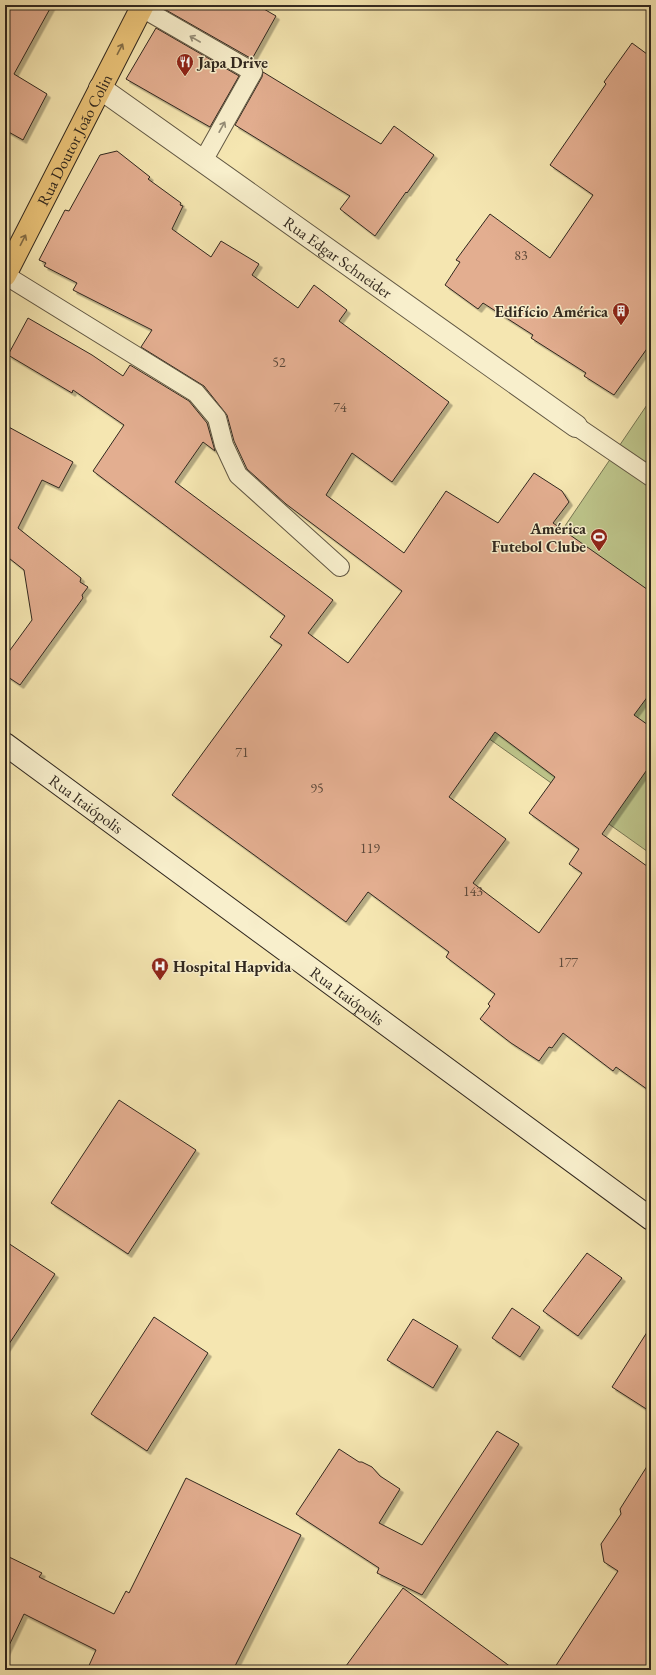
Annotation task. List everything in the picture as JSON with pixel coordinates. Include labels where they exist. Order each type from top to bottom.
[{"type":"main road","name":"Rua Doutor João Colin","points":[[5,275],[142,7]]},
{"type":"main road","name":"Rua Edgar Schneider","points":[[100,88],[576,426]]},
{"type":"main road","name":"Rua Itaiópolis","points":[[5,744],[651,1219]]},
{"type":"lane","points":[[142,7],[253,72],[203,161]]},
{"type":"lane","points":[[5,275],[196,393],[217,418],[224,445],[238,475],[340,567]]},
{"type":"lane","points":[[576,426],[651,477]]},
{"type":"green space","name":"América Futebol Clube","points":[[651,399],[651,854],[443,706]]},
{"type":"building","points":[[5,5],[52,5],[14,74],[47,94],[23,140],[5,130]]},
{"type":"building","points":[[169,5],[257,5],[276,16],[252,59],[166,10]]},
{"type":"building","name":"Japa Drive","points":[[156,28],[239,76],[210,127],[126,79]]},
{"type":"building","points":[[632,43],[651,57],[651,343],[614,395],[584,376],[586,373],[531,338],[533,335],[483,303],[478,309],[445,285],[460,262],[456,260],[490,214],[550,258],[593,195],[550,165],[606,84],[604,82]]},
{"type":"building","points":[[263,72],[381,144],[394,126],[434,155],[375,236],[340,209],[350,196],[235,125],[262,77]]},
{"type":"building","points":[[117,151],[150,177],[148,179],[181,203],[180,205],[183,206],[172,229],[211,257],[221,241],[259,264],[252,275],[298,308],[314,285],[347,310],[339,321],[449,402],[392,482],[352,453],[326,495],[404,553],[446,491],[498,523],[534,473],[562,491],[569,502],[553,523],[651,592],[651,692],[634,715],[651,727],[651,764],[602,834],[651,869],[651,1092],[616,1067],[613,1071],[563,1033],[552,1048],[549,1047],[539,1061],[511,1043],[480,1019],[490,1006],[488,1004],[495,994],[446,957],[449,952],[368,892],[346,922],[172,795],[282,645],[270,637],[285,616],[93,471],[124,425],[73,390],[72,393],[8,355],[28,318],[92,355],[123,376],[130,365],[189,401],[207,423],[215,451],[203,442],[175,482],[333,600],[308,633],[348,663],[402,591],[286,504],[247,469],[234,441],[227,415],[204,386],[141,347],[152,330],[73,290],[77,283],[44,266],[46,263],[39,260],[65,210],[69,211],[100,155]],"holes":[[[495,732],[555,777],[529,813],[579,849],[569,864],[582,873],[539,933],[473,883],[506,839],[449,797]]]},
{"type":"building","points":[[5,425],[73,462],[59,488],[42,480],[18,528],[81,578],[80,582],[88,587],[82,595],[83,598],[20,685],[5,675],[5,657],[32,620],[24,570],[5,555]]},
{"type":"building","points":[[119,1100],[196,1150],[128,1254],[51,1203]]},
{"type":"building","points":[[5,1241],[55,1274],[5,1350]]},
{"type":"building","points":[[587,1253],[622,1278],[578,1336],[543,1311]]},
{"type":"building","points":[[512,1308],[540,1327],[520,1357],[492,1338]]},
{"type":"building","points":[[154,1317],[208,1353],[147,1451],[91,1414]]},
{"type":"building","points":[[413,1319],[458,1346],[433,1388],[387,1360]]},
{"type":"building","points":[[651,1326],[651,1412],[612,1387]]},
{"type":"building","points":[[497,1431],[519,1444],[422,1595],[377,1573],[379,1568],[296,1514],[339,1449],[359,1462],[372,1467],[380,1476],[400,1489],[379,1523],[422,1545]]},
{"type":"building","points":[[651,1460],[651,1670],[553,1670],[618,1571],[604,1562],[601,1544],[621,1514],[620,1509]]},
{"type":"building","points":[[186,1478],[301,1535],[233,1670],[87,1670],[96,1650],[24,1614],[5,1654],[5,1555],[42,1573],[39,1577],[114,1614],[126,1591],[129,1593]]},
{"type":"building","points":[[403,1588],[515,1670],[343,1670]]},
{"type":"place","name":"Japa Drive","points":[[185,77]]},
{"type":"place","name":"Edifício América","points":[[621,326]]},
{"type":"place","name":"América Futebol Clube","points":[[599,552]]},
{"type":"place","name":"Hospital Hapvida","points":[[160,981]]}]
